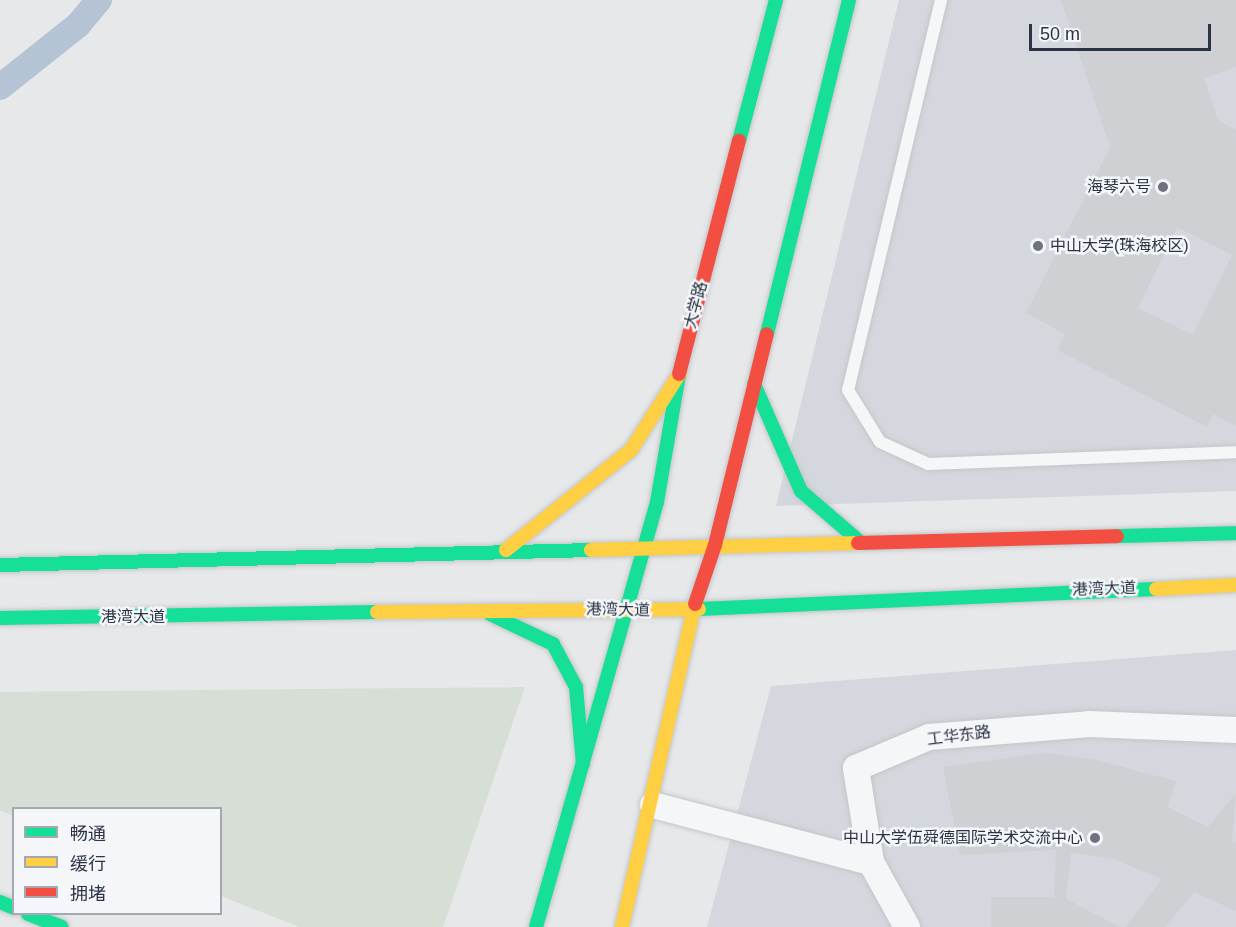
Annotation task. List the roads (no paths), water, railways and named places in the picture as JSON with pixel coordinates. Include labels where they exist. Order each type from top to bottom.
[{"type":"main road","name":"大学路","points":[[627,612],[643,546],[657,502],[680,373],[776,0]]},
{"type":"main road","points":[[622,927],[653,805],[693,609],[715,545],[849,0]]},
{"type":"main road","points":[[506,550],[631,450],[680,373]]},
{"type":"main road","points":[[754,384],[801,491],[859,541]]},
{"type":"main road","points":[[0,565],[643,546],[1236,533]]},
{"type":"main road","name":"港湾大道","points":[[0,618],[627,612],[1236,585]]},
{"type":"main road","points":[[486,612],[553,644],[576,687],[583,764]]},
{"type":"main road","points":[[536,927],[627,612]]},
{"type":"main road","points":[[31,915],[62,927]]},
{"type":"street","name":"工华东路","points":[[907,927],[871,862],[856,768],[929,737],[1089,724],[1236,730]]},
{"type":"street","points":[[653,805],[871,862]]},
{"type":"lane","points":[[941,0],[848,390],[880,442],[927,464],[1236,452]]},
{"type":"waterway","points":[[0,87],[78,25],[99,0]]},
{"type":"place","name":"海琴六号","points":[[1163,187]]},
{"type":"place","name":"中山大学(珠海校区)","points":[[1038,246]]},
{"type":"place","name":"中山大学伍舜德国际学术交流中心","points":[[1095,838]]}]
